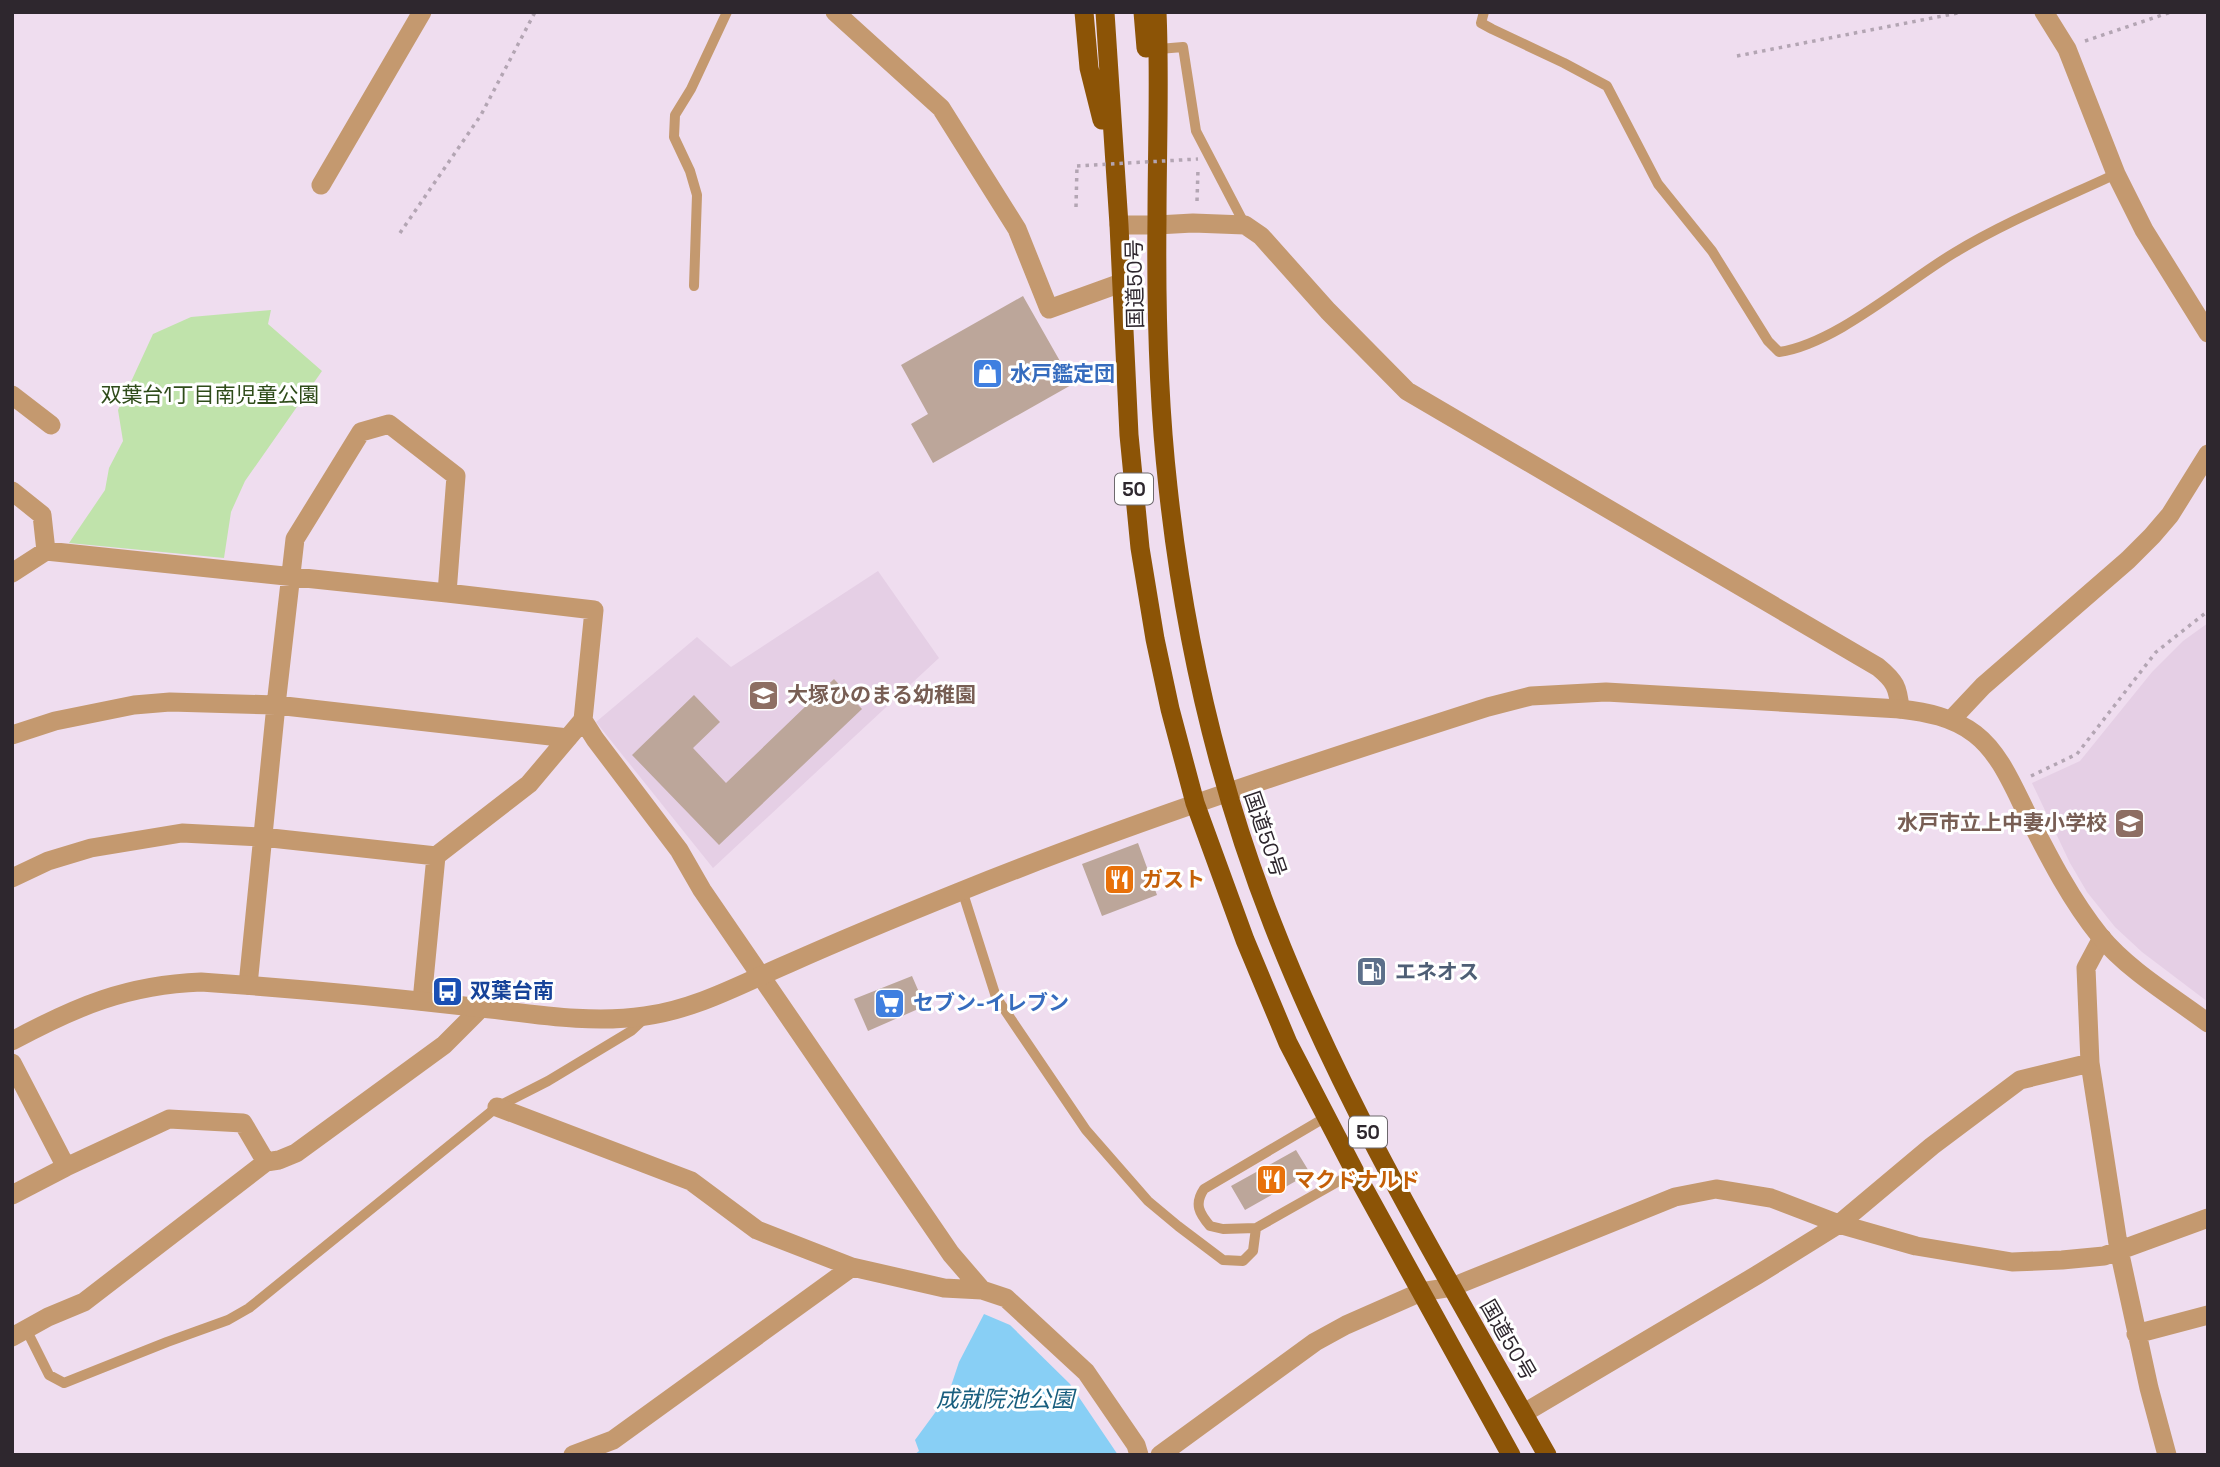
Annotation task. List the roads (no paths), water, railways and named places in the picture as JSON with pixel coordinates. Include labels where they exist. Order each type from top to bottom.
[{"type":"highway","points":[[1084,12],[1089,68],[1114,169]]},
{"type":"highway","name":"50","points":[[1105,12],[1114,169]]},
{"type":"highway","name":"50","points":[[1143,12],[1157,164]]},
{"type":"highway","points":[[1157,12],[1157,164]]},
{"type":"highway","name":"国道50号","points":[[1157,164],[1163,428],[1175,543],[1200,685],[1227,791],[1272,924],[1315,1025],[1353,1103],[1452,1287],[1547,1455]]},
{"type":"highway","name":"国道50号","points":[[1114,169],[1129,435],[1140,548],[1165,686],[1195,803],[1245,940],[1288,1043],[1355,1172],[1511,1455]]},
{"type":"street","points":[[321,185],[422,12]]},
{"type":"street","points":[[835,12],[941,108],[1017,229],[1049,309],[1121,283]]},
{"type":"street","points":[[2044,12],[2067,49],[2116,174],[2144,230],[2208,333]]},
{"type":"street","points":[[1119,225],[1245,225],[1261,236],[1328,311],[1407,391],[1878,667],[1894,680],[1900,709]]},
{"type":"street","points":[[12,395],[51,425]]},
{"type":"street","points":[[248,985],[295,539],[361,432],[389,424],[456,476],[447,593]]},
{"type":"street","points":[[1951,720],[1983,686],[2152,536],[2170,515],[2208,454]]},
{"type":"street","points":[[12,491],[42,515],[46,551]]},
{"type":"street","points":[[12,573],[46,551],[594,610],[583,720],[529,784],[436,856],[262,837],[182,833],[91,848],[48,861],[12,878]]},
{"type":"street","points":[[12,1041],[75,1010],[135,989],[165,983],[248,985],[422,1001],[573,1019],[612,1020],[676,1010],[712,998],[962,890],[1227,791],[1488,707],[1531,696],[1606,692],[1900,709],[1927,712],[1951,720],[1974,733],[1992,751],[2060,879],[2102,939],[2130,965],[2208,1023]]},
{"type":"street","points":[[12,735],[55,722],[134,705],[170,702],[276,705],[568,738]]},
{"type":"street","points":[[583,720],[679,850],[702,890],[951,1254],[982,1290]]},
{"type":"street","points":[[422,1001],[436,856]]},
{"type":"street","points":[[2102,939],[2086,968],[2090,1063],[2119,1250],[2136,1335],[2166,1455]]},
{"type":"street","points":[[19,1333],[84,1302],[266,1162],[296,1153],[444,1045],[481,1008]]},
{"type":"street","points":[[12,1063],[66,1167]]},
{"type":"street","points":[[1524,1413],[1839,1224],[1933,1146],[2020,1080],[2090,1063]]},
{"type":"street","points":[[497,1107],[691,1181],[757,1230],[852,1267],[944,1288],[982,1290],[1006,1298],[1086,1373],[1136,1445],[1139,1455]]},
{"type":"street","points":[[12,1195],[169,1119],[243,1123],[266,1162]]},
{"type":"street","points":[[1160,1455],[1315,1342],[1346,1325],[1421,1292],[1452,1287],[1675,1197],[1716,1189],[1771,1198],[1839,1224],[1916,1246],[2012,1262],[2062,1261],[2104,1256],[2208,1218]]},
{"type":"street","points":[[573,1455],[613,1440],[852,1267]]},
{"type":"street","points":[[2136,1335],[2208,1315]]},
{"type":"lane","points":[[694,286],[697,195],[690,171],[674,136],[675,115],[691,89],[727,12]]},
{"type":"lane","points":[[1484,12],[1481,23],[1607,86],[1658,184],[1712,251],[1768,341],[1779,352],[1791,350],[1849,323],[1954,253],[2116,174]]},
{"type":"lane","points":[[1159,49],[1183,47],[1196,131],[1245,225]]},
{"type":"lane","points":[[962,890],[996,997],[1086,1130],[1148,1201],[1223,1260],[1243,1261],[1253,1251],[1256,1228]]},
{"type":"lane","points":[[19,1333],[49,1375],[64,1383],[228,1320],[249,1308],[497,1107],[548,1081],[631,1031],[647,1016]]},
{"type":"lane","points":[[1326,1117],[1203,1189],[1198,1198],[1198,1207],[1210,1226],[1223,1229],[1256,1228],[1355,1172]]},
{"type":"water","name":"成就院池公園","points":[[984,1314],[1010,1325],[1070,1384],[1118,1455],[914,1455],[919,1451],[915,1440],[948,1395],[959,1362]]},
{"type":"place","name":"水戸鑑定団","points":[[987,374]]},
{"type":"place","name":"大塚ひのまる幼稚園","points":[[764,695]]},
{"type":"place","name":"水戸市立上中妻小学校","points":[[2130,823]]},
{"type":"place","name":"ガスト","points":[[1119,880]]},
{"type":"place","name":"エネオス","points":[[1372,972]]},
{"type":"place","name":"双葉台南","points":[[447,991]]},
{"type":"place","name":"セブン-イレブン","points":[[890,1003]]},
{"type":"place","name":"マクドナルド","points":[[1271,1180]]},
{"type":"park label","name":"双葉台1丁目南児童公園","points":[[210,395]]}]
